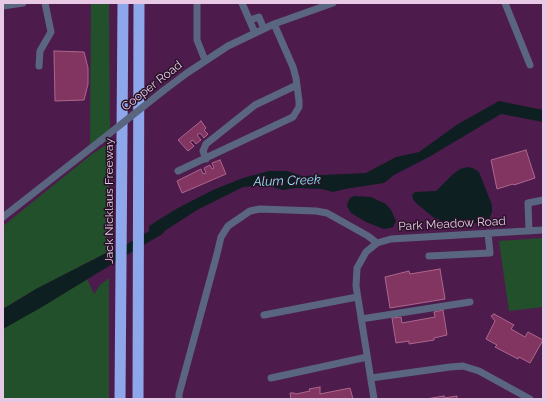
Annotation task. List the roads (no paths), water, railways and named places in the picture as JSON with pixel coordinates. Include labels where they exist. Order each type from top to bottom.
[{"type":"highway","name":"Jack Nicklaus Freeway","points":[[120,399],[123,3]]},
{"type":"highway","points":[[138,399],[140,3]]},
{"type":"highway","points":[[140,82],[146,3]]},
{"type":"street","points":[[3,6],[23,3]]},
{"type":"street","points":[[39,66],[40,51],[51,32],[45,3]]},
{"type":"street","points":[[197,3],[197,40],[205,60]]},
{"type":"street","points":[[242,3],[255,32]]},
{"type":"street","name":"Cooper Road","points":[[3,217],[163,91],[205,60],[255,32],[333,3]]},
{"type":"street","points":[[505,3],[530,65]]},
{"type":"street","points":[[250,20],[259,17],[264,29]]},
{"type":"street","points":[[178,171],[293,117],[299,107],[297,85],[293,67],[274,24]]},
{"type":"street","points":[[206,159],[203,151],[206,144],[255,105],[297,85]]},
{"type":"street","points":[[529,231],[528,203],[543,200]]},
{"type":"street","points":[[179,399],[179,394],[221,237],[228,226],[250,211],[260,209],[316,211],[327,213],[368,236],[377,243]]},
{"type":"street","name":"Park Meadow Road","points":[[357,296],[357,268],[366,252],[377,243],[391,239],[543,230]]},
{"type":"street","points":[[429,256],[490,253],[488,233]]},
{"type":"street","points":[[264,315],[357,296],[374,399]]},
{"type":"street","points":[[361,319],[470,302]]},
{"type":"street","points":[[271,378],[367,357]]},
{"type":"street","points":[[371,378],[463,366],[479,371],[530,399]]},
{"type":"water","points":[[499,101],[543,110],[543,122],[501,114],[429,157],[394,175],[384,183],[333,192],[322,189],[296,188],[283,190],[265,185],[243,187],[197,210],[149,241],[149,226],[176,209],[213,190],[243,178],[269,171],[287,171],[302,176],[366,173],[396,157],[419,152],[458,124]]},
{"type":"water","points":[[467,167],[473,168],[479,172],[492,205],[490,217],[482,226],[471,221],[446,223],[433,217],[413,199],[412,195],[415,192],[436,191],[452,175],[460,169]]},
{"type":"water","points":[[354,196],[371,197],[386,204],[391,210],[396,221],[393,227],[384,229],[366,222],[351,213],[347,206],[350,198]]},
{"type":"water","points":[[110,251],[109,266],[3,329],[3,309],[36,289]]},
{"type":"waterway","name":"Alum Creek","points":[[99,266],[160,230]]}]
